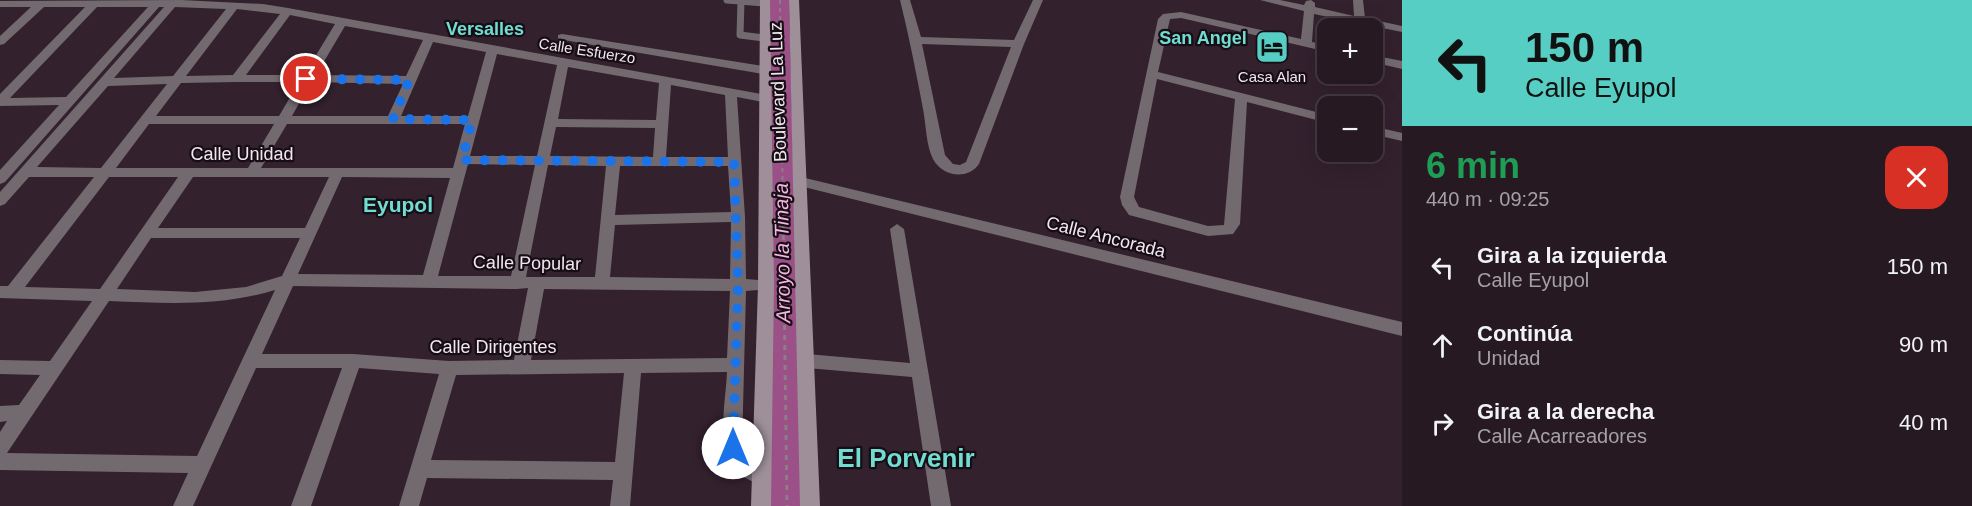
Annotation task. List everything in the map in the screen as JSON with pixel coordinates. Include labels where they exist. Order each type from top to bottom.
[{"type":"main road","name":"Boulevard La Luz","points":[[794,0],[810,506]]},
{"type":"main road","name":"Boulevard La Luz","points":[[761,506],[765,285],[764,2]]},
{"type":"street","points":[[905,0],[916,40],[938,155],[944,166],[956,170],[968,168],[972,164],[1018,44],[1038,0]]},
{"type":"street","points":[[1265,0],[1310,6],[1402,29]]},
{"type":"street","points":[[1297,0],[1310,6]]},
{"type":"street","points":[[1358,0],[1359,17]]},
{"type":"street","points":[[0,42],[43,2]]},
{"type":"street","points":[[0,101],[96,2]]},
{"type":"street","points":[[0,179],[158,2]]},
{"type":"street","points":[[0,201],[174,2]]},
{"type":"street","name":"Calle Esfuerzo","points":[[0,4],[174,2],[235,5],[288,11],[763,98]]},
{"type":"street","points":[[6,292],[105,172],[235,5]]},
{"type":"street","points":[[1306,44],[1310,6]]},
{"type":"street","points":[[237,78],[288,11]]},
{"type":"street","points":[[1241,97],[1233,224],[1228,230],[1209,231],[1142,215],[1129,205],[1127,196],[1163,19],[1173,15],[1317,46]]},
{"type":"street","points":[[1359,17],[1402,22]]},
{"type":"street","points":[[252,172],[342,21]]},
{"type":"street","points":[[393,119],[430,37]]},
{"type":"street","points":[[562,37],[763,70]]},
{"type":"street","points":[[916,40],[1018,44]]},
{"type":"street","points":[[429,281],[492,50]]},
{"type":"street","points":[[1383,61],[1402,65]]},
{"type":"street","points":[[517,283],[563,63]]},
{"type":"street","points":[[1153,74],[1317,116]]},
{"type":"street","points":[[104,82],[237,78],[409,80]]},
{"type":"street","points":[[659,163],[665,80]]},
{"type":"street","points":[[731,92],[738,217],[733,448],[738,462],[762,477]]},
{"type":"street","points":[[0,101],[70,101]]},
{"type":"street","points":[[146,120],[472,120]]},
{"type":"street","points":[[550,123],[662,124]]},
{"type":"street","points":[[1383,133],[1402,137]]},
{"type":"street","name":"Calle Unidad","points":[[25,172],[338,172],[543,161],[734,162]]},
{"type":"street","points":[[602,283],[613,163]]},
{"type":"street","points":[[0,447],[52,368],[189,172]]},
{"type":"street","points":[[183,506],[338,172]]},
{"type":"street","name":"Calle Ancorada","points":[[801,182],[1402,329]]},
{"type":"street","points":[[609,220],[738,217]]},
{"type":"street","points":[[897,230],[921,371],[940,506]]},
{"type":"street","points":[[148,233],[309,233]]},
{"type":"street","name":"Calle Popular","points":[[6,292],[195,298],[246,293],[288,280],[765,285]]},
{"type":"street","points":[[521,367],[537,284]]},
{"type":"street","name":"Calle Dirigentes","points":[[250,361],[353,361],[449,369],[736,365]]},
{"type":"street","points":[[301,506],[353,361]]},
{"type":"street","points":[[807,361],[921,371]]},
{"type":"street","points":[[0,367],[52,368]]},
{"type":"street","points":[[620,506],[633,367]]},
{"type":"street","points":[[409,506],[449,369]]},
{"type":"street","points":[[0,414],[22,414]]},
{"type":"street","points":[[0,461],[201,465]]},
{"type":"street","points":[[420,469],[623,471]]},
{"type":"lane","points":[[727,0],[764,2]]},
{"type":"lane","points":[[741,1],[740,35],[764,39]]},
{"type":"path","points":[[780,0],[787,506]]},
{"type":"waterway","name":"Arroyo la Tinaja","points":[[779,0],[785,506]]},
{"type":"place","name":"Casa Alan","points":[[1272,47]]},
{"type":"district","name":"Versalles","points":[[485,29]]},
{"type":"district","name":"San Angel","points":[[1203,38]]},
{"type":"district","name":"Eyupol","points":[[398,205]]},
{"type":"district","name":"El Porvenir","points":[[906,458]]},
{"type":"route","points":[[306,79],[409,80],[393,119],[472,120],[462,160],[613,163],[734,162],[738,217],[738,285],[733,448]]}]
